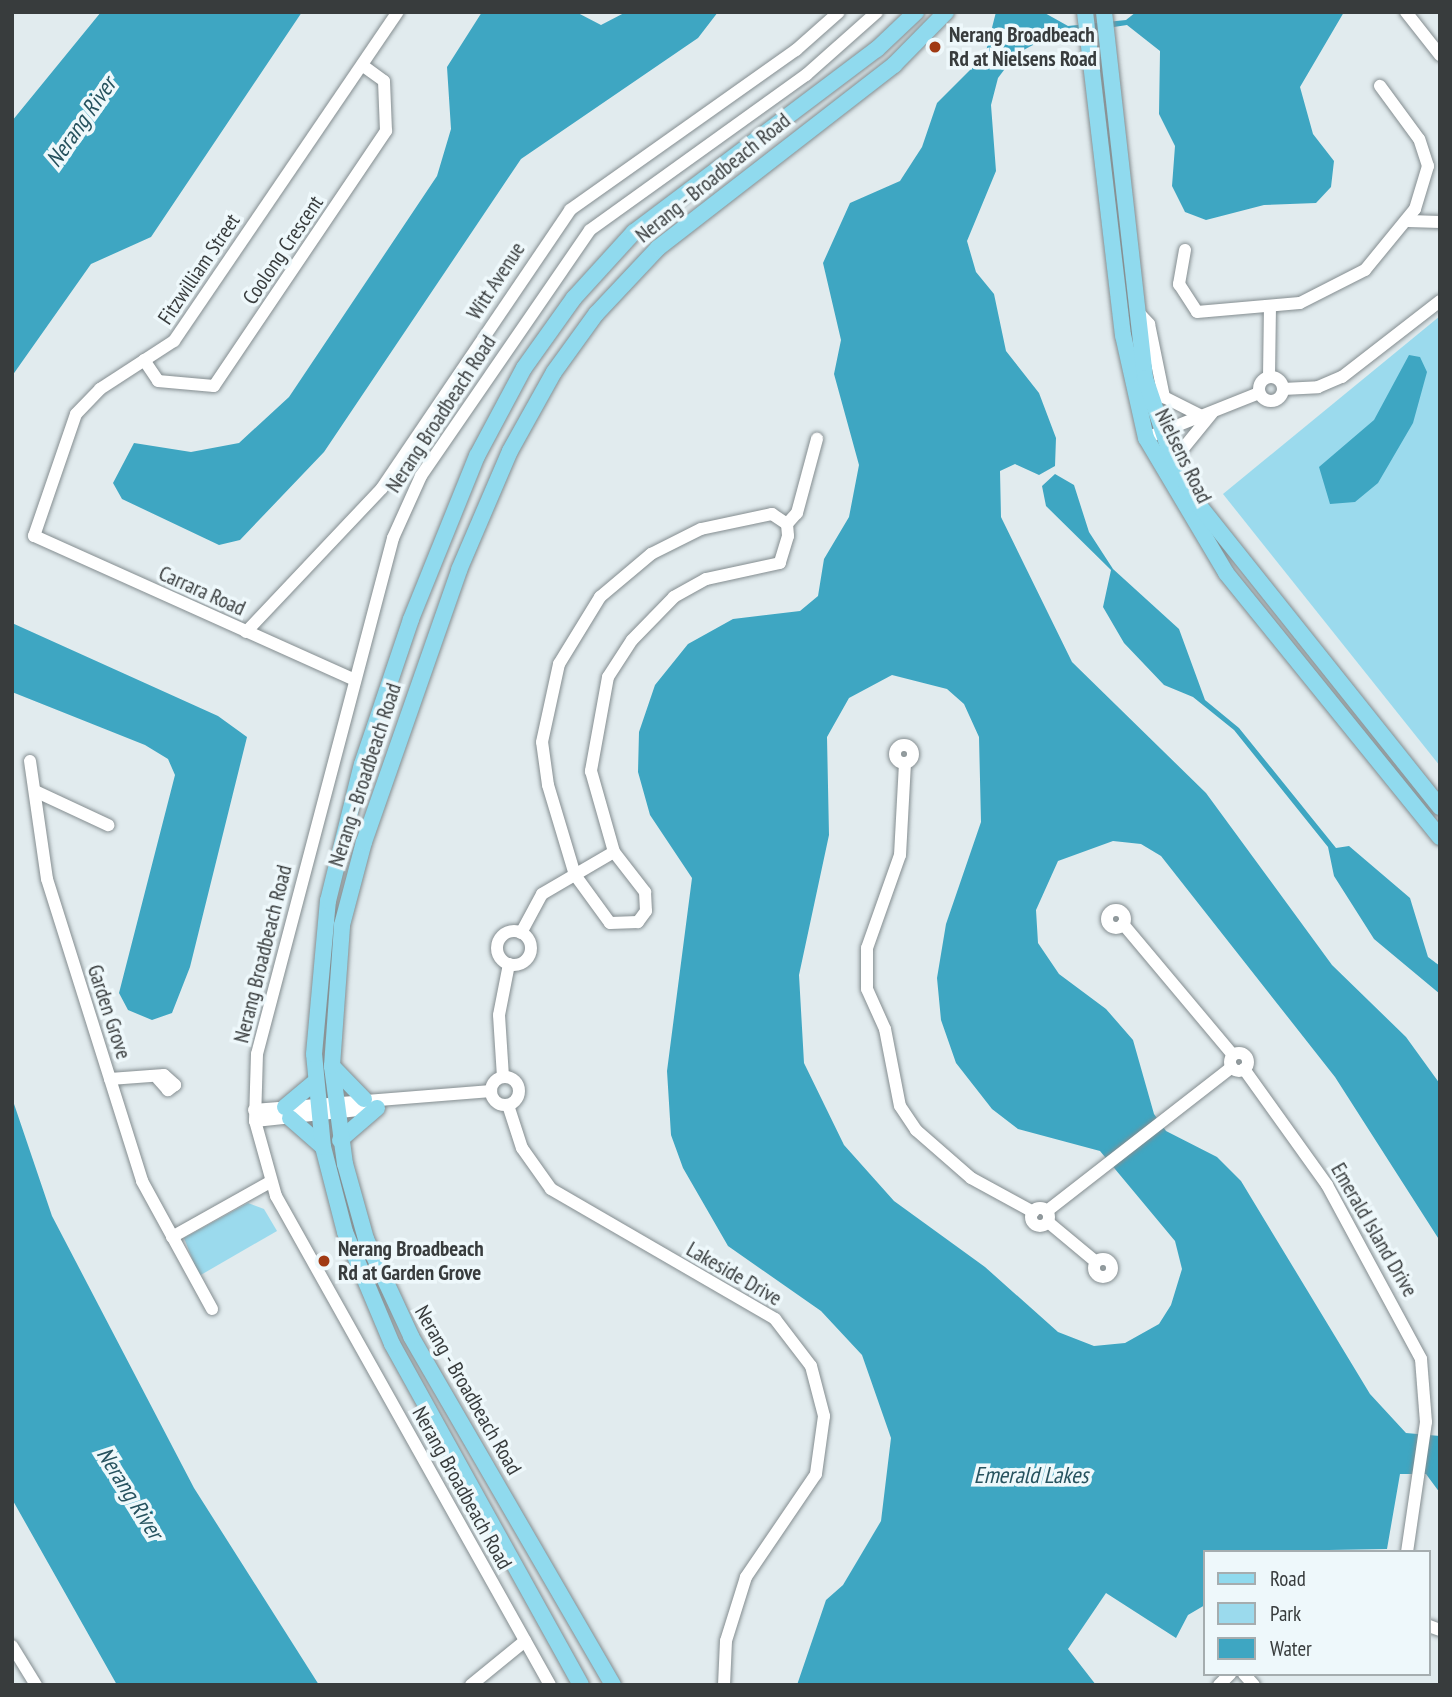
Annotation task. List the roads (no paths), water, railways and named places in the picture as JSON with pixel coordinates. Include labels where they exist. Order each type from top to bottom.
[{"type":"main road","name":"Nerang - Broadbeach Road","points":[[581,1685],[392,1344],[348,1239],[323,1147],[315,1082],[318,961],[351,802],[411,619],[506,398],[574,298],[634,232],[877,49],[916,12]]},
{"type":"main road","name":"Nerang - Broadbeach Road","points":[[612,1685],[398,1311],[358,1214],[340,1140],[332,1066],[337,951],[354,872],[459,570],[540,394],[596,314],[658,248],[894,65],[946,12]]},
{"type":"main road","name":"Nielsens Road","points":[[1105,19],[1145,378],[1174,461],[1198,504],[1440,807]]},
{"type":"main road","name":"Nielsens Road","points":[[1087,21],[1125,346],[1146,438],[1226,573],[1440,836]]},
{"type":"main road","points":[[332,1066],[371,1104],[340,1140]]},
{"type":"main road","points":[[315,1082],[287,1113],[323,1147]]},
{"type":"street","name":"Fitzwilliam Street","points":[[34,536],[76,414],[144,360],[174,341],[398,12]]},
{"type":"street","name":"Witt Avenue","points":[[246,632],[382,488],[570,210],[796,50],[839,12]]},
{"type":"street","name":"Nerang Broadbeach Road","points":[[550,1685],[270,1182],[255,1116],[261,1034],[355,680],[410,495],[580,241],[620,204],[806,75],[877,12]]},
{"type":"street","points":[[1406,12],[1440,55]]},
{"type":"street","name":"Coolong Crescent","points":[[144,360],[158,382],[214,386],[386,131],[384,81],[362,65]]},
{"type":"street","points":[[1185,250],[1178,284],[1197,312],[1300,303],[1365,270],[1408,221],[1434,162],[1380,86]]},
{"type":"street","points":[[1408,221],[1440,222]]},
{"type":"street","points":[[1269,377],[1283,389],[1318,387],[1342,377],[1440,301]]},
{"type":"street","points":[[1146,438],[1259,393],[1269,377],[1270,306]]},
{"type":"street","points":[[1137,311],[1149,324],[1164,397],[1199,415]]},
{"type":"street","points":[[1259,393],[1274,401],[1283,389]]},
{"type":"street","points":[[1174,461],[1214,410]]},
{"type":"street","points":[[786,524],[772,514],[701,529],[651,554],[600,597],[578,626],[559,664],[542,742],[562,845],[575,875],[610,923],[638,922],[646,911],[645,892],[614,852],[591,771],[608,677],[632,640],[674,597],[706,579],[780,563],[786,524],[797,513],[817,439]]},
{"type":"street","name":"Carrara Road","points":[[34,536],[355,680]]},
{"type":"street","name":"Garden Grove","points":[[30,761],[47,879],[142,1181],[212,1308]]},
{"type":"street","points":[[905,763],[900,855],[867,948],[867,989],[885,1030],[900,1106],[916,1130],[971,1178],[1043,1215],[1097,1262]]},
{"type":"street","points":[[35,791],[108,825]]},
{"type":"street","points":[[509,964],[499,957],[499,939],[521,933],[542,894],[614,852]]},
{"type":"street","name":"Emerald Island Drive","points":[[1123,925],[1236,1063],[1315,1166],[1385,1283],[1421,1359],[1426,1422],[1406,1550]]},
{"type":"street","points":[[509,964],[529,955],[521,933]]},
{"type":"street","points":[[255,1116],[491,1091],[503,1077],[499,1015],[509,964]]},
{"type":"street","points":[[1043,1215],[1236,1063]]},
{"type":"street","name":"Lakeside Drive","points":[[503,1077],[519,1090],[508,1105],[523,1148],[551,1189],[775,1319],[811,1366],[824,1416],[816,1474],[746,1577],[726,1641],[724,1685]]},
{"type":"street","points":[[110,1079],[158,1079]]},
{"type":"street","points":[[491,1091],[495,1101],[508,1105]]},
{"type":"street","points":[[172,1237],[270,1182]]},
{"type":"street","points":[[471,1685],[525,1641]]},
{"type":"street","points":[[12,1646],[36,1685]]},
{"type":"water","name":"Nerang River","points":[[101,12],[302,12],[151,237],[91,264],[12,376],[12,121]]},
{"type":"water","points":[[482,12],[576,12],[601,25],[626,12],[718,12],[698,38],[521,159],[324,452],[240,540],[219,545],[122,499],[113,483],[134,443],[191,452],[239,443],[289,397],[437,176],[451,129],[447,67]]},
{"type":"water","name":"Emerald Lakes","points":[[996,12],[1043,12],[1068,26],[1126,20],[1136,12],[1344,12],[1300,87],[1313,134],[1334,161],[1331,187],[1316,203],[1264,205],[1206,220],[1185,212],[1172,186],[1175,146],[1159,114],[1160,51],[1127,25],[1048,37],[1016,54],[998,78],[991,105],[996,171],[967,241],[976,272],[994,294],[1006,351],[1039,393],[1056,438],[1055,466],[1039,475],[1015,464],[1000,471],[1001,517],[1072,662],[1206,793],[1332,965],[1406,1037],[1440,1084],[1440,1241],[1335,1077],[1161,856],[1141,844],[1113,841],[1058,861],[1036,910],[1038,943],[1059,974],[1106,1009],[1133,1040],[1154,1114],[1166,1131],[1217,1157],[1241,1181],[1370,1394],[1406,1433],[1440,1436],[1440,1493],[1426,1474],[1400,1474],[1387,1549],[1204,1550],[1204,1606],[1188,1615],[1176,1638],[1106,1593],[1068,1649],[1096,1685],[797,1685],[826,1600],[843,1585],[881,1521],[891,1438],[862,1355],[821,1311],[728,1246],[683,1168],[671,1135],[667,1071],[692,878],[650,815],[638,772],[639,732],[655,685],[688,644],[733,619],[800,611],[818,596],[824,559],[849,517],[859,465],[834,374],[841,340],[823,263],[850,203],[900,181],[922,147],[937,103],[985,55]],"holes":[[[892,675],[947,689],[964,704],[979,737],[981,822],[946,924],[937,978],[941,1020],[956,1063],[992,1109],[1018,1129],[1100,1151],[1175,1241],[1182,1269],[1171,1305],[1159,1324],[1125,1343],[1094,1346],[1058,1332],[985,1267],[894,1201],[844,1145],[804,1063],[799,975],[829,835],[827,737],[849,698]]]},
{"type":"water","points":[[1409,355],[1420,357],[1427,372],[1413,423],[1378,483],[1355,502],[1330,504],[1319,467],[1374,420]]},
{"type":"water","points":[[1055,474],[1074,485],[1089,532],[1113,569],[1179,629],[1205,700],[1239,728],[1336,848],[1349,846],[1410,898],[1428,957],[1440,966],[1440,994],[1374,939],[1334,876],[1328,847],[1234,730],[1193,697],[1164,685],[1124,643],[1103,607],[1111,570],[1046,506],[1042,486]]},
{"type":"water","points":[[12,623],[218,716],[247,737],[190,967],[172,1013],[152,1020],[128,1010],[119,993],[175,775],[168,759],[145,745],[12,692]]},
{"type":"water","name":"Nerang River","points":[[12,1098],[52,1216],[194,1488],[319,1685],[117,1685],[12,1499]]},
{"type":"place","name":"Nerang Broadbeach Rd at Nielsens Road","points":[[935,47]]},
{"type":"place","name":"Nerang Broadbeach Rd at Garden Grove","points":[[324,1261]]}]
